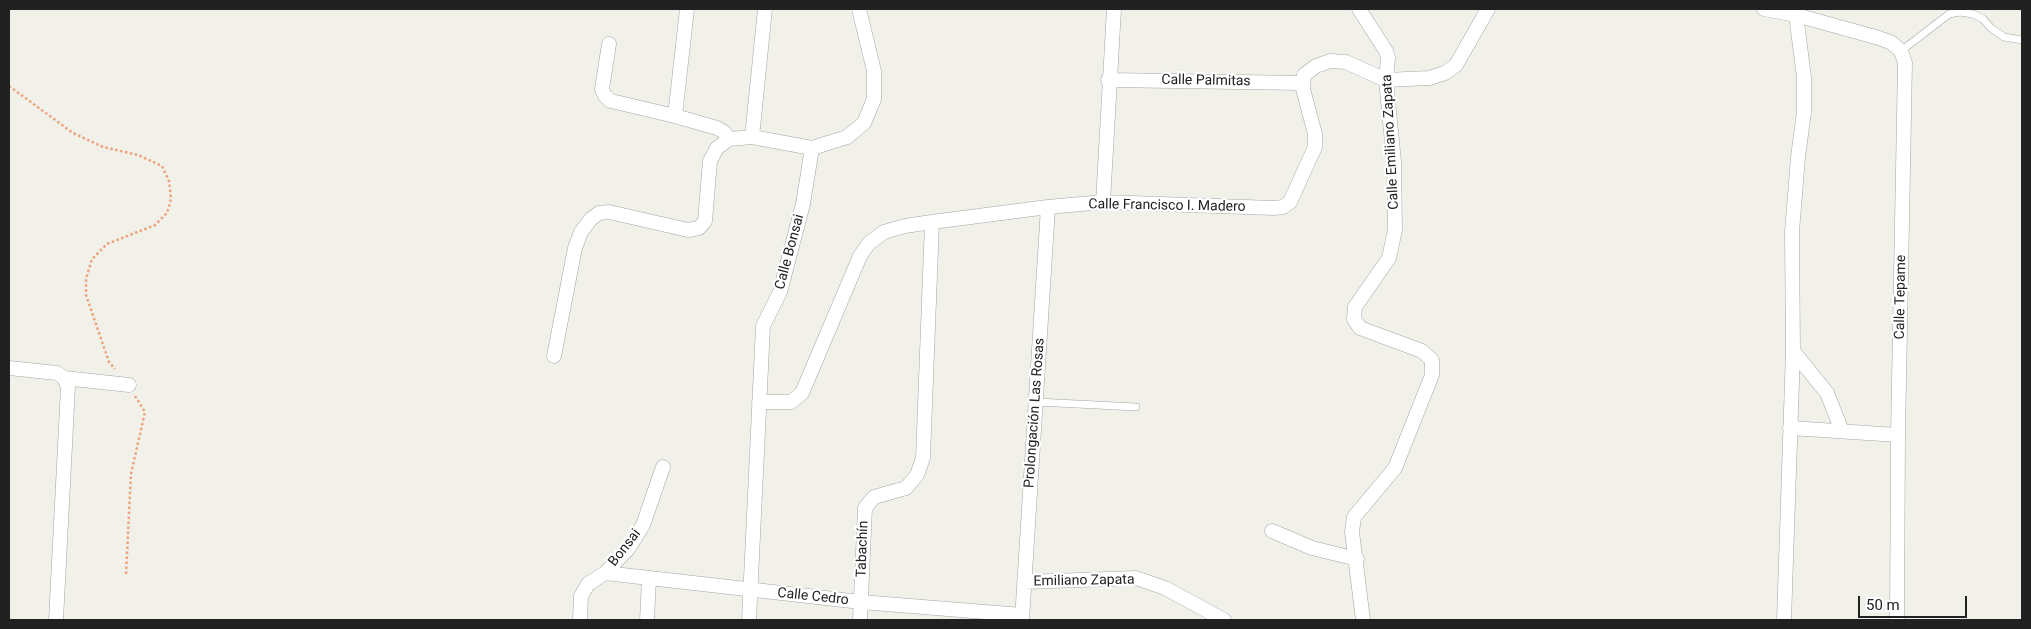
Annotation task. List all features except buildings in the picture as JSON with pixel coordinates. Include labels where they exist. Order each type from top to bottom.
[{"type":"street","points":[[675,116],[687,9]]},
{"type":"street","points":[[752,137],[765,9]]},
{"type":"street","points":[[554,356],[575,248],[581,232],[591,218],[599,213],[609,212],[688,230],[699,228],[705,221],[710,161],[717,148],[729,139],[752,137],[812,148],[846,137],[864,124],[874,99],[874,71],[859,9]]},
{"type":"street","points":[[1103,202],[1108,80],[1114,9]]},
{"type":"street","name":"Calle Emiliano Zapata","points":[[1359,9],[1386,51],[1388,58],[1386,80],[1394,162],[1395,230],[1389,258],[1356,307],[1354,319],[1360,328],[1422,351],[1432,360],[1432,375],[1395,468],[1354,518],[1352,532],[1357,559],[1363,620]]},
{"type":"street","points":[[1303,83],[1304,75],[1316,66],[1330,61],[1346,62],[1386,80],[1429,78],[1445,73],[1456,65],[1488,9]]},
{"type":"street","points":[[1764,9],[1796,15],[1879,38],[1892,43],[1900,51]]},
{"type":"street","points":[[1784,620],[1793,351],[1792,232],[1804,104],[1804,77],[1796,15]]},
{"type":"street","points":[[609,44],[602,89],[605,96],[611,101],[717,128],[724,132],[729,139]]},
{"type":"street","name":"Calle Tepame","points":[[1897,620],[1898,435],[1905,63],[1900,51]]},
{"type":"street","name":"Calle Palmitas","points":[[1108,80],[1303,83]]},
{"type":"street","name":"Calle Francisco I. Madero","points":[[759,402],[791,402],[802,393],[860,256],[869,243],[884,232],[905,226],[932,222],[1103,202],[1283,207],[1290,202],[1315,147],[1303,83]]},
{"type":"street","name":"Calle Bonsai","points":[[748,620],[763,326],[780,292],[803,204],[812,148]]},
{"type":"street","name":"Prolongación Las Rosas","points":[[1022,618],[1048,207]]},
{"type":"street","name":"Tabachín","points":[[860,620],[865,508],[874,497],[906,488],[917,475],[923,458],[932,222]]},
{"type":"street","points":[[1793,351],[1828,393],[1842,431]]},
{"type":"street","points":[[9,368],[56,373],[64,378],[129,385]]},
{"type":"street","points":[[56,620],[68,387],[64,378]]},
{"type":"street","points":[[1790,428],[1898,435]]},
{"type":"street","name":"Bonsai","points":[[580,620],[581,596],[588,584],[605,574],[628,548],[643,525],[663,467]]},
{"type":"street","points":[[1272,531],[1312,548],[1357,559]]},
{"type":"street","name":"Calle Cedro","points":[[605,574],[1022,618]]},
{"type":"street","points":[[647,620],[648,578]]},
{"type":"street","name":"Emiliano Zapata","points":[[1024,582],[1136,578],[1165,588],[1224,620]]},
{"type":"lane","points":[[1900,51],[1949,14],[1960,12],[1972,14],[1983,19],[1991,28],[2004,37],[2022,40]]},
{"type":"lane","points":[[1036,402],[1136,407]]},
{"type":"path","points":[[9,86],[73,133],[103,146],[138,155],[162,166],[169,181],[171,199],[167,212],[155,225],[107,244],[92,259],[86,279],[86,295],[109,362],[129,385],[145,412],[131,474],[126,574]]}]
